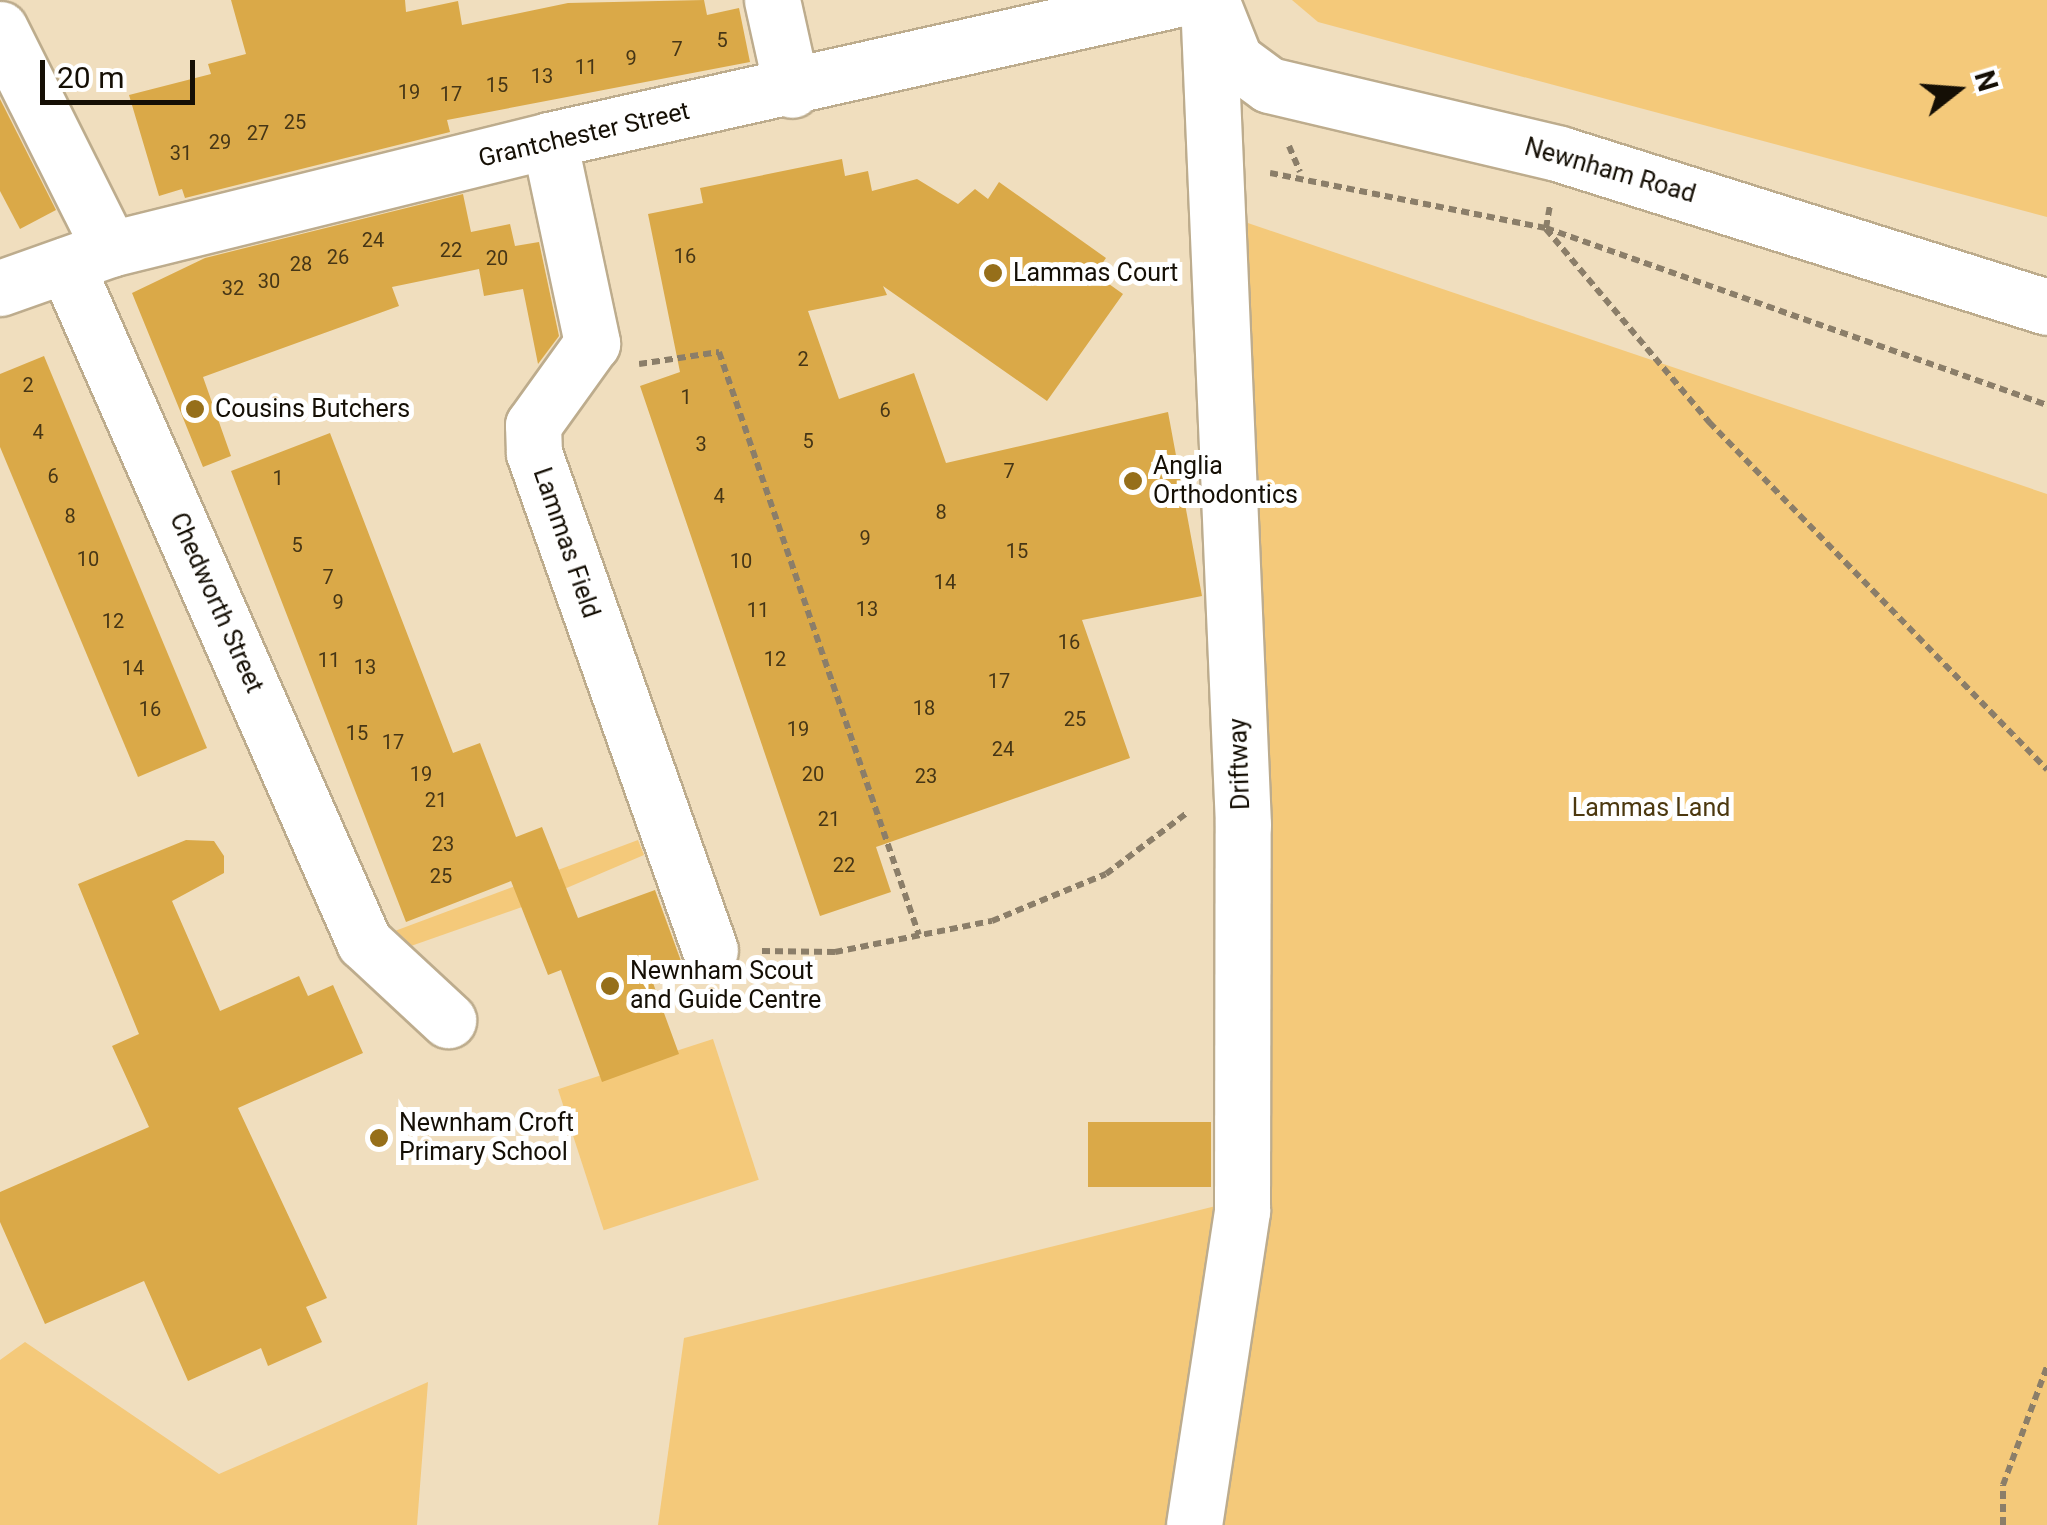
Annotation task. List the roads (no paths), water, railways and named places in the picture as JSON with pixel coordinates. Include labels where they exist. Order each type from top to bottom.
[{"type":"street","points":[[772,0],[792,90]]},
{"type":"street","name":"Grantchester Street","points":[[0,288],[88,257],[549,140],[792,90],[1173,0]]},
{"type":"street","name":"Newnham Road","points":[[1210,0],[1235,60],[1269,85],[1560,154],[2047,307]]},
{"type":"street","name":"Driftway","points":[[1194,1525],[1242,1192],[1242,805],[1210,0]]},
{"type":"street","name":"Chedworth Street","points":[[0,29],[364,942],[448,1020]]},
{"type":"street","name":"Lammas Field","points":[[549,140],[592,343],[533,425],[534,453],[710,950]]},
{"type":"place","name":"Lammas Court","points":[[993,273]]},
{"type":"place","name":"Cousins Butchers","points":[[195,409]]},
{"type":"place","name":"Anglia Orthodontics","points":[[1133,481]]},
{"type":"place","name":"Newnham Scout and Guide Centre","points":[[610,986]]},
{"type":"place","name":"Newnham Croft Primary School","points":[[379,1138]]},
{"type":"park label","name":"Lammas Land","points":[[1651,808]]}]
